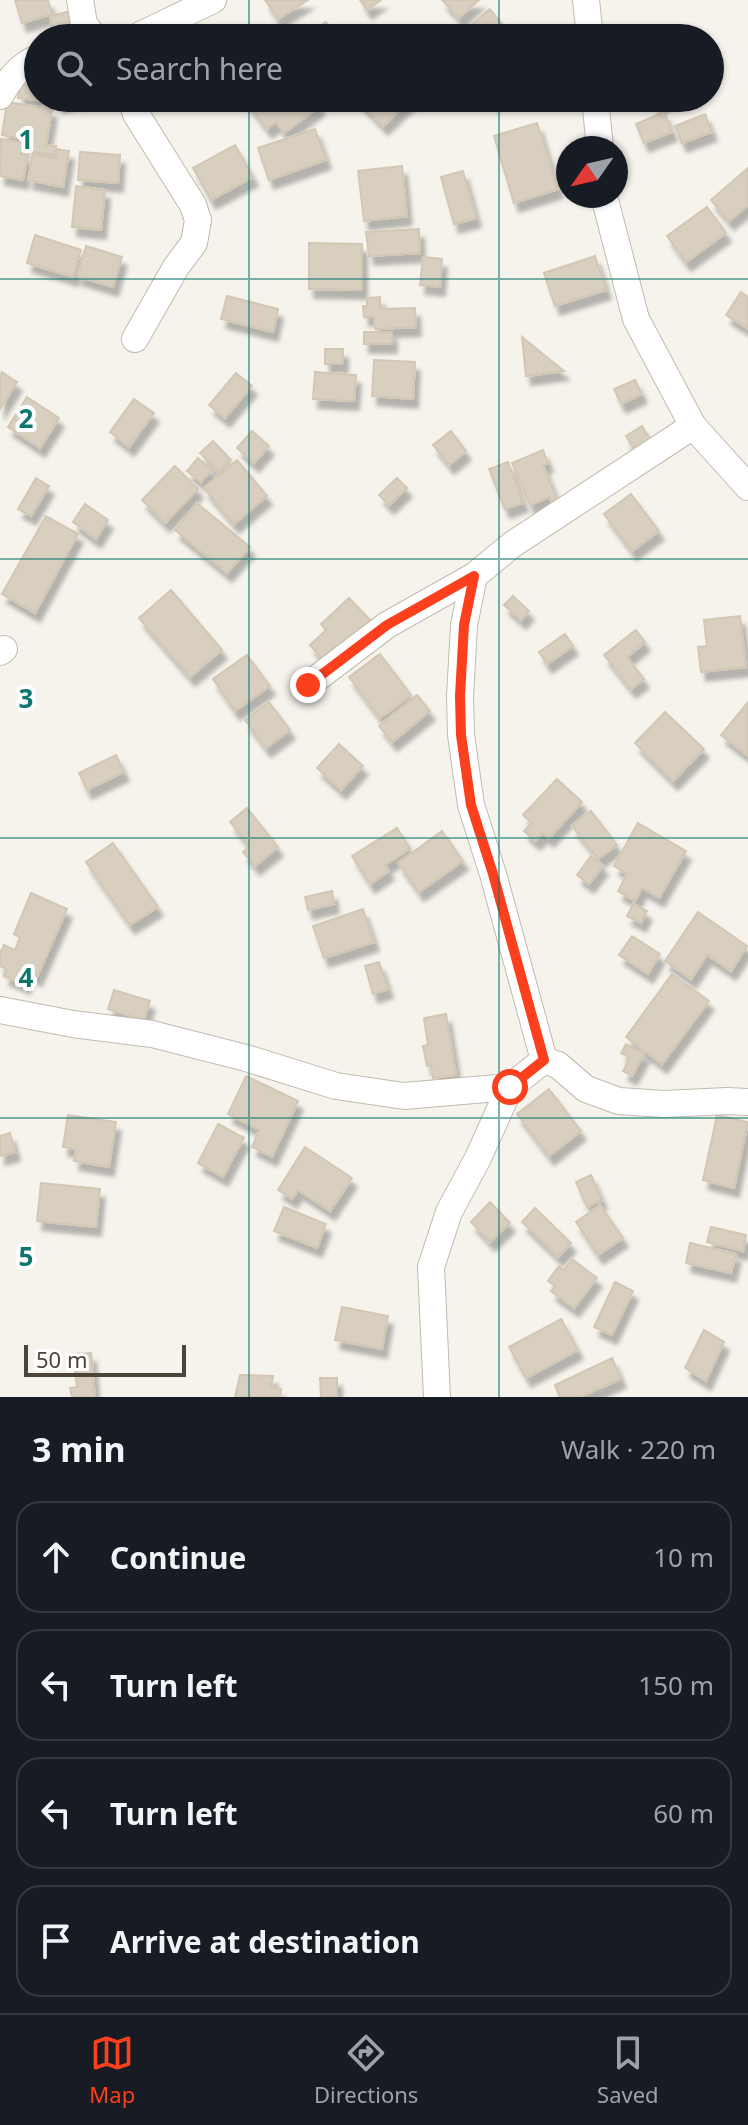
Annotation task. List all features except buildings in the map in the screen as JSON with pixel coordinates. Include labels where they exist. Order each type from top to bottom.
[{"type":"street","points":[[80,0],[84,24]]},
{"type":"street","points":[[163,24],[213,0]]},
{"type":"street","points":[[586,0],[589,24]]},
{"type":"street","points":[[0,96],[11,77],[24,65]]},
{"type":"street","points":[[135,112],[181,183],[198,220],[194,243],[176,267],[135,339]]},
{"type":"street","points":[[596,112],[599,136]]},
{"type":"street","points":[[607,208],[636,319],[693,426],[748,487]]},
{"type":"street","points":[[308,685],[387,625],[474,576],[513,544],[693,426]]},
{"type":"street","points":[[474,576],[464,625],[460,696],[461,735],[471,805],[544,1060]]},
{"type":"street","points":[[0,1010],[73,1024],[152,1034],[246,1058],[336,1086],[404,1096],[510,1087]]},
{"type":"street","points":[[437,1397],[431,1267],[449,1212],[510,1087],[544,1060]]},
{"type":"street","points":[[544,1060],[558,1065],[586,1089],[619,1101],[664,1104],[748,1102]]},
{"type":"route","points":[[308,685],[387,625],[474,576],[464,625],[460,696],[461,735],[471,805],[544,1060],[510,1087]]}]
